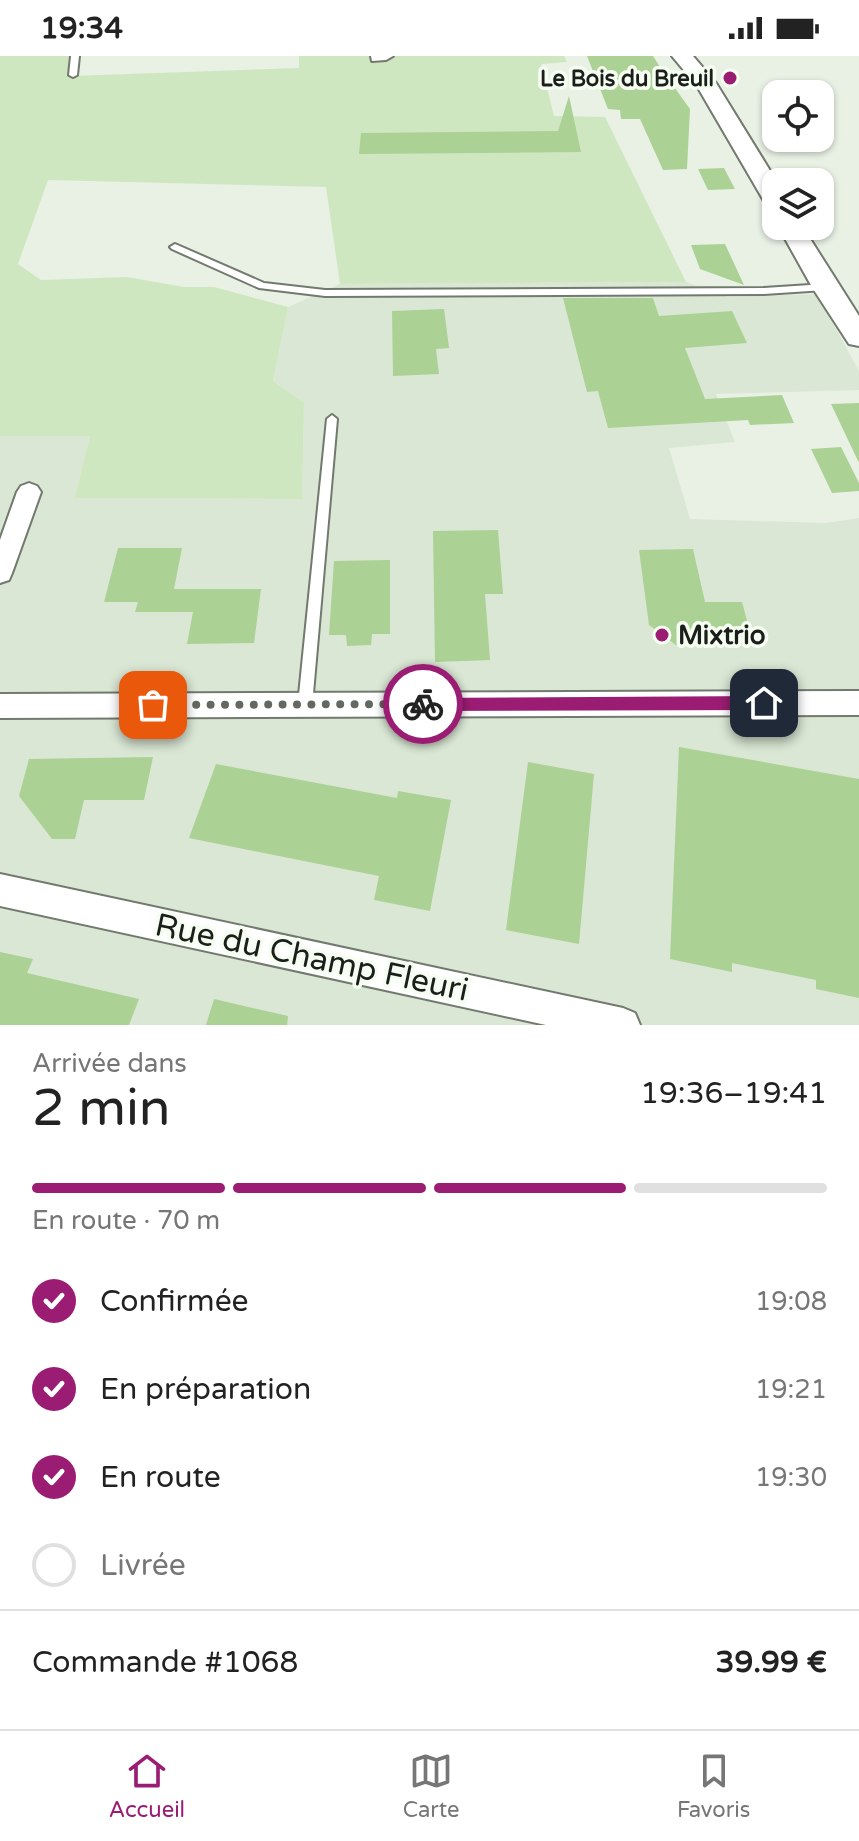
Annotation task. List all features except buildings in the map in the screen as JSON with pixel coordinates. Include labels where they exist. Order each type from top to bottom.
[{"type":"street","points":[[682,56],[706,83],[762,177]]},
{"type":"street","points":[[798,240],[825,287],[856,327]]},
{"type":"street","points":[[0,573],[29,492]]},
{"type":"street","points":[[0,706],[859,703]]},
{"type":"street","name":"Rue du Champ Fleuri","points":[[0,890],[623,1025]]},
{"type":"lane","points":[[73,75],[75,56]]},
{"type":"lane","points":[[175,247],[262,286],[325,293],[764,291],[825,287]]},
{"type":"lane","points":[[305,705],[332,419]]},
{"type":"shaded area","points":[[686,282],[727,297],[817,294],[859,371],[859,390],[716,394],[735,442],[669,448],[690,519],[826,523],[859,518],[859,1025],[0,1025],[0,436],[90,436],[76,498],[302,499],[304,404],[273,381],[288,307],[340,284]]},
{"type":"green space","points":[[0,56],[71,56],[71,76],[299,68],[299,56],[564,56],[567,62],[541,64],[554,116],[605,117],[686,282],[340,284],[326,187],[48,180],[18,264],[41,280],[127,277],[184,287],[214,287],[288,307],[273,381],[304,403],[302,499],[75,498],[90,436],[0,436]]},
{"type":"way so far","points":[[153,705],[423,704]]},
{"type":"place","name":"Le Bois du Breuil","points":[[730,78]]},
{"type":"place","name":"Mixtrio","points":[[662,635]]},
{"type":"route","points":[[423,704],[764,703]]}]
